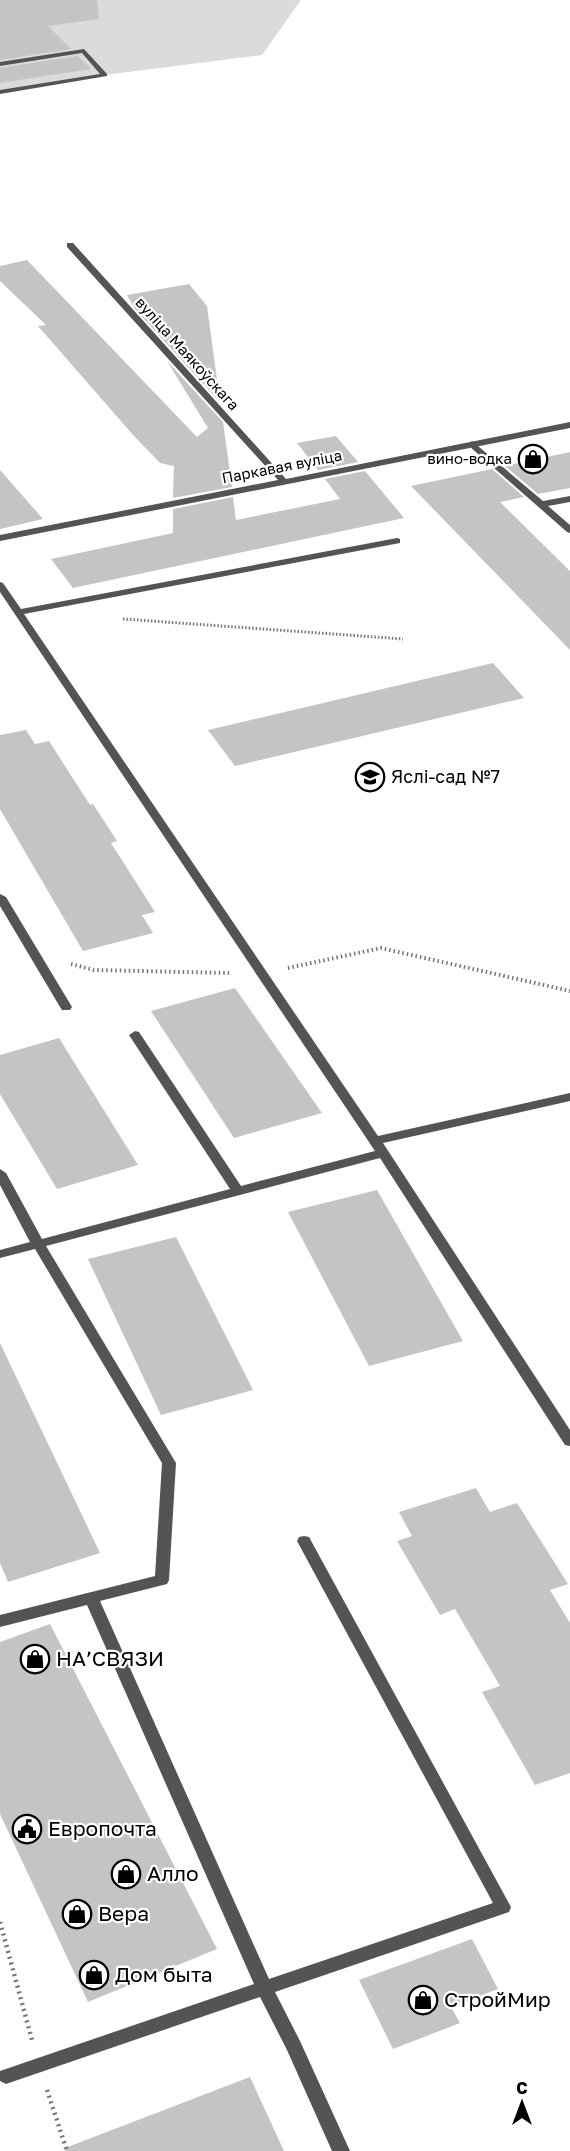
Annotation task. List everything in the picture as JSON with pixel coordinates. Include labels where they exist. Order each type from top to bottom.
[{"type":"street","points":[[0,64],[84,51],[105,75],[0,92]]},
{"type":"street","name":"вуліца Маякоўскага","points":[[70,245],[284,482]]},
{"type":"street","name":"Паркавая вуліца","points":[[0,538],[570,425]]},
{"type":"street","points":[[472,444],[570,530]]},
{"type":"street","points":[[542,504],[570,499]]},
{"type":"street","points":[[18,612],[398,541]]},
{"type":"street","points":[[0,585],[375,1141],[570,1441]]},
{"type":"street","points":[[0,897],[66,1007]]},
{"type":"street","points":[[135,1035],[238,1191]]},
{"type":"street","points":[[375,1141],[570,1097]]},
{"type":"street","points":[[0,1254],[382,1153]]},
{"type":"street","points":[[0,1173],[38,1244],[169,1463],[162,1580],[0,1621]]},
{"type":"street","points":[[6,2076],[503,1907],[304,1541]]},
{"type":"street","points":[[91,1598],[264,1987],[294,2046],[341,2151]]},
{"type":"path","points":[[123,619],[403,639]]},
{"type":"shaded area","points":[[0,0],[301,0],[262,55],[105,75],[0,92]]},
{"type":"building","points":[[0,0],[97,0],[99,19],[48,26],[71,49],[0,60]]},
{"type":"building","points":[[78,56],[91,69],[0,83],[0,68]]},
{"type":"building","points":[[27,260],[197,437],[208,428],[167,361],[223,422],[232,487],[173,498],[174,466],[160,463],[134,436],[38,326],[46,325],[0,281],[0,266]]},
{"type":"building","points":[[189,284],[207,306],[220,402],[135,309],[127,295]]},
{"type":"building","points":[[336,436],[358,462],[318,470],[297,443]]},
{"type":"building","points":[[570,452],[570,488],[538,494],[505,466]]},
{"type":"building","points":[[492,469],[524,497],[500,502],[570,571],[570,650],[411,486]]},
{"type":"building","points":[[0,470],[43,519],[0,529]]},
{"type":"building","points":[[365,471],[404,518],[73,588],[51,559],[173,533],[173,509],[233,497],[236,520],[340,499],[325,479]]},
{"type":"building","points":[[493,663],[524,698],[235,766],[208,730]]},
{"type":"building","points":[[26,730],[35,744],[49,741],[90,805],[93,804],[117,841],[111,843],[155,912],[142,915],[153,933],[83,951],[0,809],[0,735]]},
{"type":"building","points":[[235,988],[322,1113],[234,1138],[151,1011]]},
{"type":"building","points":[[59,1038],[138,1165],[57,1189],[0,1094],[0,1055]]},
{"type":"building","points":[[377,1190],[463,1341],[369,1366],[288,1212]]},
{"type":"building","points":[[176,1237],[253,1390],[161,1415],[88,1259]]},
{"type":"building","points":[[0,1343],[100,1553],[8,1582],[0,1563]]},
{"type":"building","points":[[476,1488],[490,1512],[517,1503],[568,1584],[550,1590],[570,1623],[570,1773],[535,1785],[482,1692],[500,1686],[455,1609],[440,1615],[397,1541],[412,1536],[399,1512]]},
{"type":"building","points":[[50,1624],[217,1949],[88,2002],[0,1814],[0,1642]]},
{"type":"building","points":[[472,1939],[498,1989],[451,2007],[460,2023],[393,2049],[359,1980]]},
{"type":"building","points":[[250,2077],[284,2151],[65,2151],[65,2148]]},
{"type":"place","name":"вино-водка","points":[[533,459]]},
{"type":"place","name":"Яслі-сад №7","points":[[370,777]]},
{"type":"place","name":"НАʼСВЯЗИ","points":[[35,1659]]},
{"type":"place","name":"Европочта","points":[[27,1829]]},
{"type":"place","name":"Алло","points":[[126,1874]]},
{"type":"place","name":"Вера","points":[[77,1914]]},
{"type":"place","name":"Дом быта","points":[[94,1975]]},
{"type":"place","name":"СтройМир","points":[[423,2000]]}]
